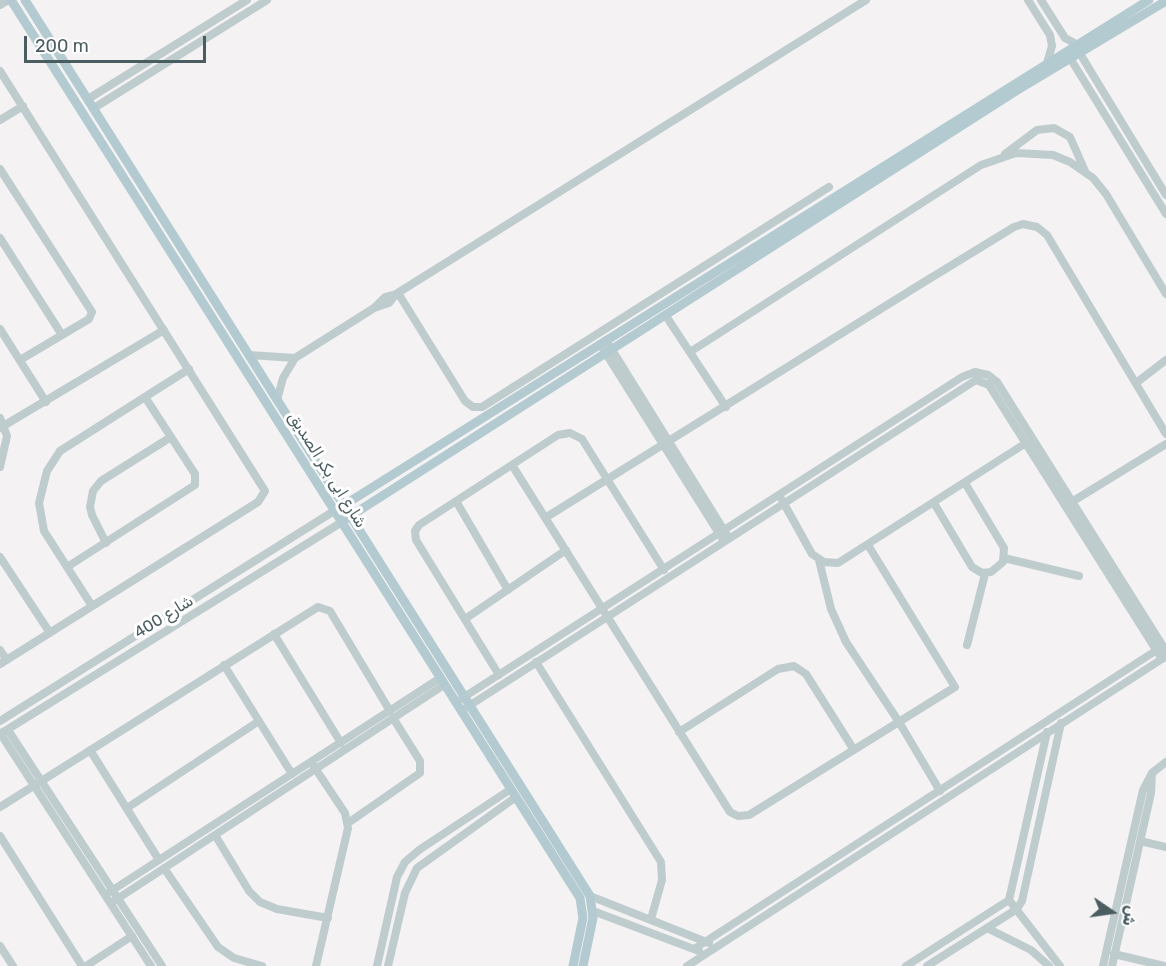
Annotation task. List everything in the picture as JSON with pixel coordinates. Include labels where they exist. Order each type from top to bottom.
[{"type":"main road","name":"شارع ابى بكر الصديق","points":[[10,0],[580,898],[583,918],[573,966]]},
{"type":"main road","name":"شارع ابى بكر الصديق","points":[[25,0],[590,896],[593,911],[583,966]]},
{"type":"main road","points":[[1130,18],[1149,0]]},
{"type":"main road","points":[[342,522],[666,316],[1014,88],[1047,63],[1078,49],[1130,18],[1166,1]]},
{"type":"main road","points":[[334,511],[1014,88],[1070,58],[1078,49]]},
{"type":"main road","points":[[150,218],[159,212]]},
{"type":"street","points":[[0,5],[10,0]]},
{"type":"street","points":[[88,99],[247,0]]},
{"type":"street","points":[[94,108],[267,0]]},
{"type":"street","points":[[277,400],[283,378],[295,358],[374,308],[385,297],[397,294],[866,0]]},
{"type":"street","points":[[1028,0],[1050,35],[1052,46],[1047,63]]},
{"type":"street","points":[[1041,0],[1059,30],[1078,49],[1166,195]]},
{"type":"street","points":[[1050,35],[1059,30]]},
{"type":"street","points":[[1070,58],[1166,214]]},
{"type":"street","points":[[0,71],[263,487],[264,495],[258,502],[3,662],[0,650]]},
{"type":"street","points":[[0,120],[23,106]]},
{"type":"street","points":[[1002,156],[1037,130],[1054,128],[1063,131],[1073,141],[1086,172]]},
{"type":"street","points":[[690,352],[981,165],[1002,156],[1025,152],[1044,153],[1062,158],[1086,172],[1106,194],[1166,294]]},
{"type":"street","points":[[0,169],[3,179],[92,312],[89,319],[20,360]]},
{"type":"street","points":[[397,294],[465,401],[473,407],[482,407],[829,187]]},
{"type":"street","points":[[545,518],[925,281],[1014,227],[1023,224],[1037,227],[1047,235],[1166,434]]},
{"type":"street","points":[[0,238],[62,335]]},
{"type":"street","points":[[666,316],[726,407]]},
{"type":"street","points":[[0,329],[46,402]]},
{"type":"street","points":[[2,427],[164,330]]},
{"type":"street","points":[[603,342],[724,537]]},
{"type":"street","points":[[249,355],[295,358]]},
{"type":"street","points":[[1136,383],[1166,360]]},
{"type":"street","points":[[93,606],[44,531],[40,495],[47,471],[60,451],[189,369]]},
{"type":"street","points":[[687,966],[1164,657],[1163,648],[1151,635],[1069,504],[998,382],[988,375],[975,372],[962,377],[782,500]]},
{"type":"street","points":[[458,707],[536,662],[607,617],[724,537],[973,381],[983,381],[989,385],[1069,504]]},
{"type":"street","points":[[67,567],[195,485],[195,474],[145,398]]},
{"type":"street","points":[[0,418],[7,440],[0,467]]},
{"type":"street","points":[[499,675],[415,534],[419,525],[558,435],[570,433],[582,439],[664,570]]},
{"type":"street","points":[[106,543],[90,507],[93,491],[101,481],[171,437]]},
{"type":"street","points":[[782,500],[809,550],[819,560],[828,563],[842,562],[1026,443]]},
{"type":"street","points":[[1069,504],[1166,444]]},
{"type":"street","points":[[512,465],[730,812],[743,817],[955,687],[868,545]]},
{"type":"street","points":[[965,483],[1002,544],[1004,558],[998,567],[985,574],[967,645]]},
{"type":"street","points":[[456,501],[508,590]]},
{"type":"street","points":[[934,503],[972,567],[985,574]]},
{"type":"street","name":"شارع 400","points":[[0,721],[334,511]]},
{"type":"street","name":"شارع 400","points":[[2,733],[342,522]]},
{"type":"street","points":[[468,701],[499,675],[602,609],[664,570],[724,537]]},
{"type":"street","points":[[465,619],[566,550]]},
{"type":"street","points":[[0,557],[50,633]]},
{"type":"street","points":[[1004,558],[1078,576]]},
{"type":"street","points":[[819,560],[831,609],[840,630],[940,791]]},
{"type":"street","points":[[0,807],[315,608],[328,609],[420,762],[420,773],[414,780],[348,823]]},
{"type":"street","points":[[274,634],[341,743]]},
{"type":"street","points":[[694,949],[1163,648]]},
{"type":"street","points":[[536,662],[659,859],[663,875],[651,919]]},
{"type":"street","points":[[224,665],[292,774]]},
{"type":"street","points":[[679,732],[778,669],[794,666],[806,674],[854,750]]},
{"type":"street","points":[[109,893],[292,774],[313,765],[442,681]]},
{"type":"street","points":[[927,966],[1017,909],[1027,886],[1064,710]]},
{"type":"street","points":[[114,901],[215,835],[341,743],[392,714]]},
{"type":"street","points":[[906,966],[1009,900],[1050,719]]},
{"type":"street","points":[[127,808],[259,721]]},
{"type":"street","points":[[2,733],[38,783],[114,901],[162,966]]},
{"type":"street","points":[[90,750],[159,860]]},
{"type":"street","points":[[1103,966],[1143,790],[1152,773],[1166,762]]},
{"type":"street","points":[[313,765],[345,813],[348,823],[348,834],[316,966]]},
{"type":"street","points":[[1112,966],[1151,793],[1152,773]]},
{"type":"street","points":[[377,966],[397,877],[405,862],[413,853],[513,793]]},
{"type":"street","points":[[388,966],[405,892],[417,868],[513,793]]},
{"type":"street","points":[[215,835],[249,891],[260,902],[277,909],[328,918]]},
{"type":"street","points":[[0,836],[84,966],[132,936]]},
{"type":"street","points":[[1140,841],[1166,847]]},
{"type":"street","points":[[164,868],[218,947],[234,958],[262,966]]},
{"type":"street","points":[[590,896],[718,946]]},
{"type":"street","points":[[1009,900],[1060,966]]},
{"type":"street","points":[[114,901],[151,966]]},
{"type":"street","points":[[593,911],[706,954]]},
{"type":"street","points":[[987,928],[1031,950],[1049,966]]},
{"type":"street","points":[[0,946],[13,966]]},
{"type":"street","points":[[1114,954],[1164,966]]}]
